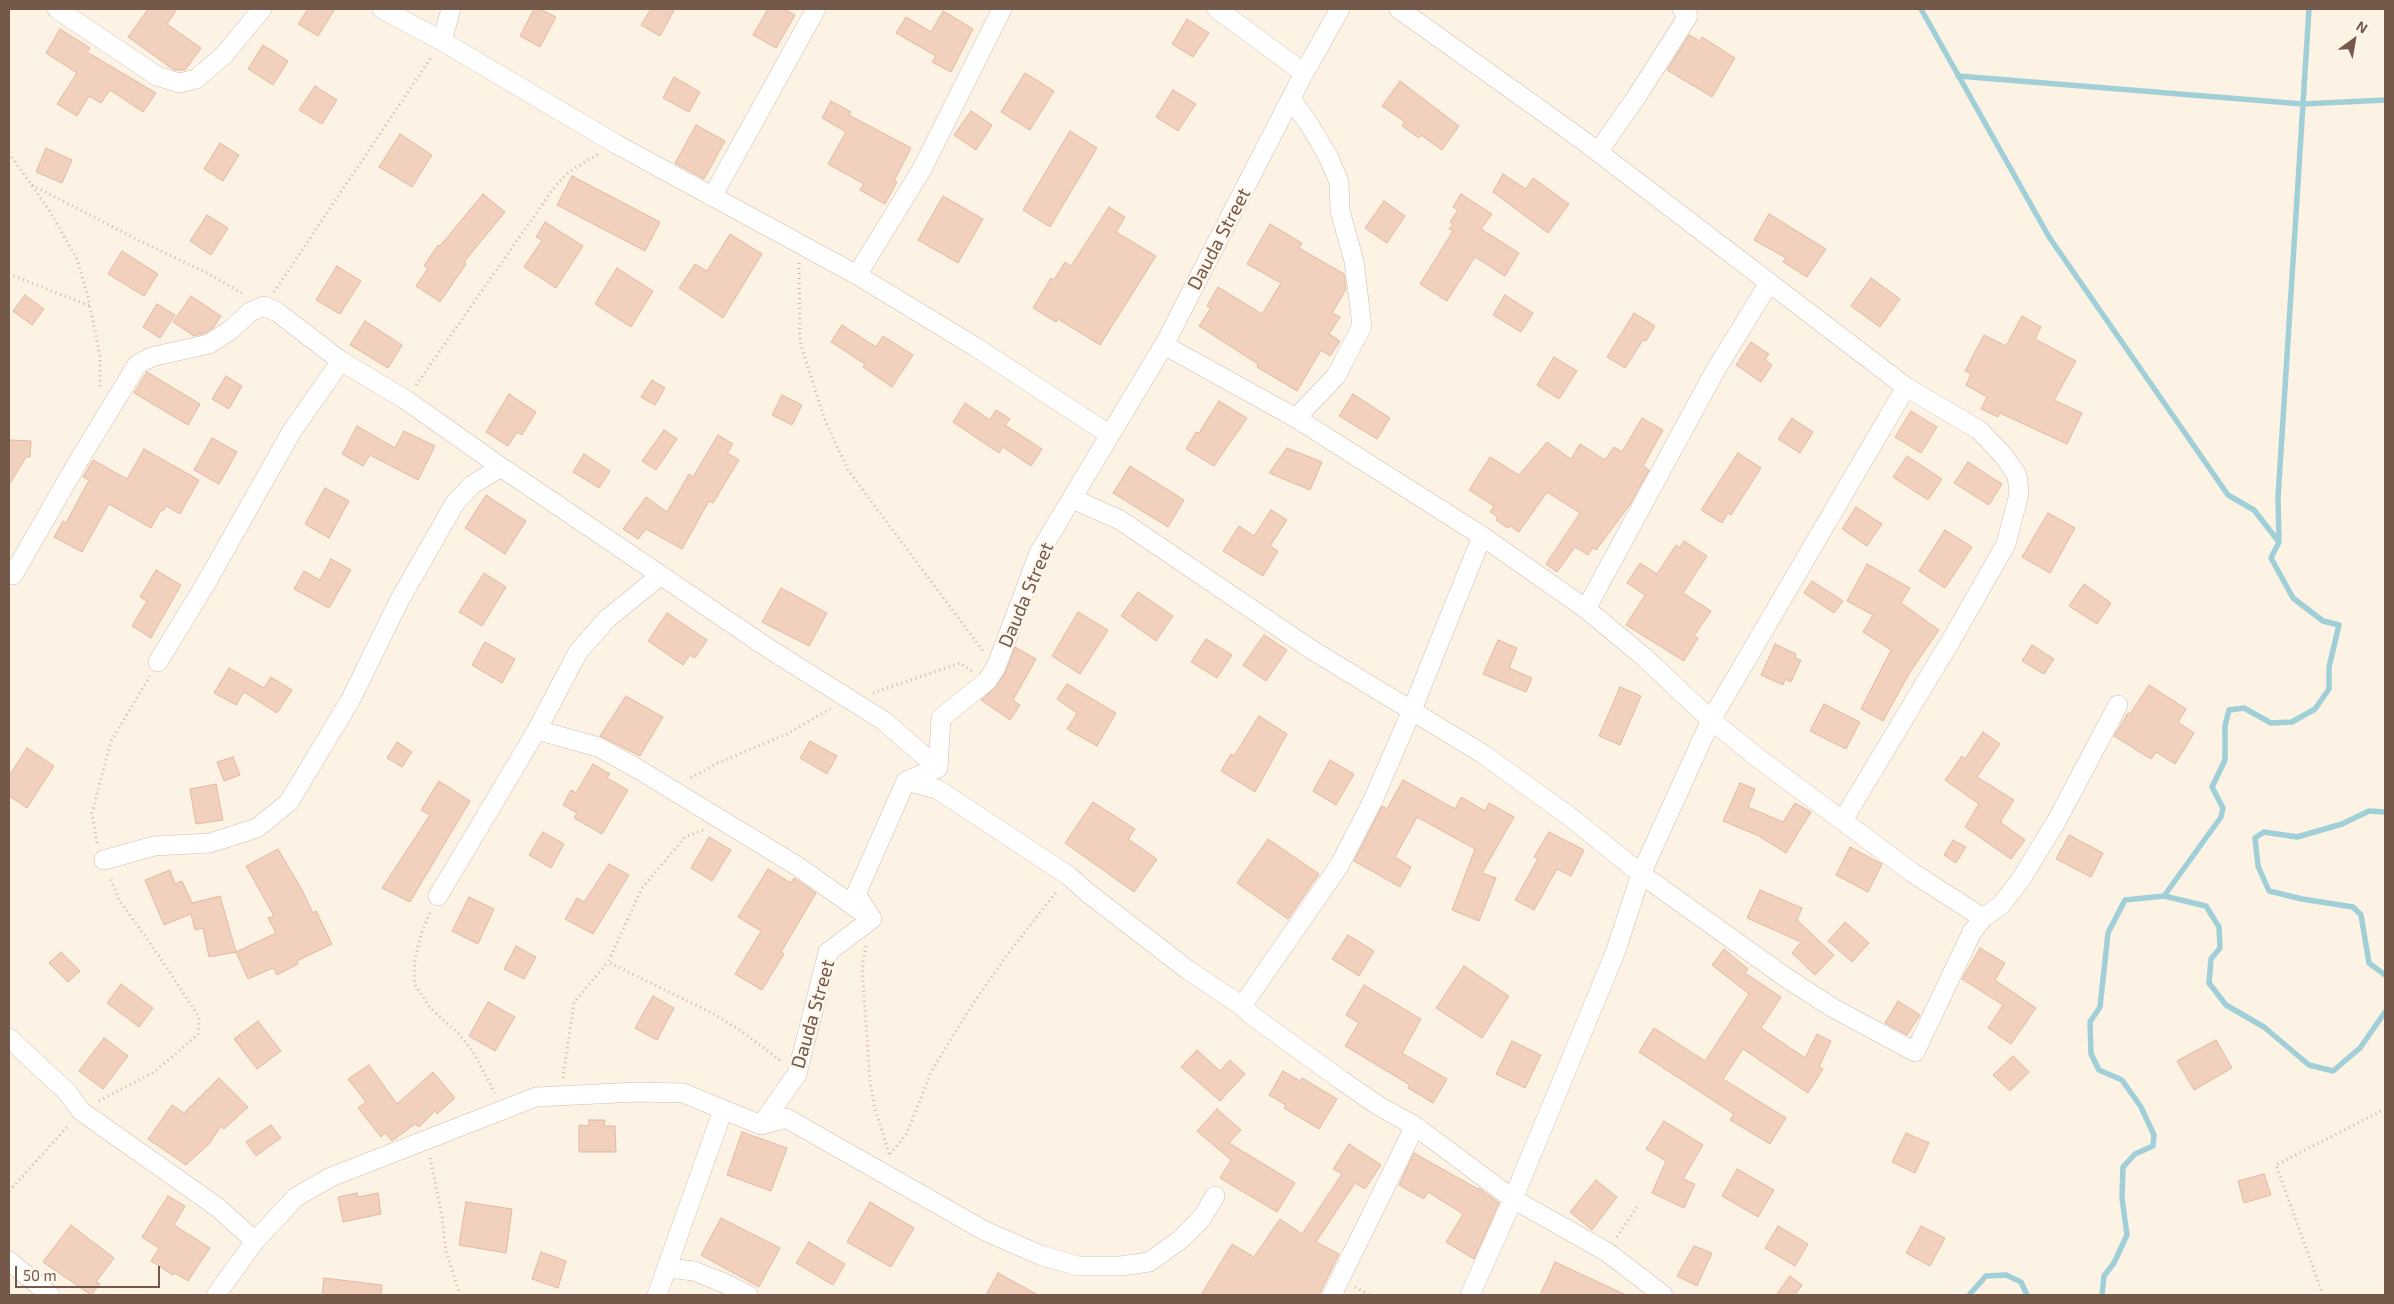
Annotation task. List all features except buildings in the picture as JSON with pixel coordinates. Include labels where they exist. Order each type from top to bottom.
[{"type":"street","points":[[57,9],[157,76],[179,83],[196,79],[224,55],[262,9]]},
{"type":"street","points":[[382,9],[442,41],[616,144],[857,275],[974,346],[1110,435]]},
{"type":"street","points":[[442,41],[451,9]]},
{"type":"street","points":[[712,197],[816,9]]},
{"type":"street","points":[[857,275],[922,169],[1002,9]]},
{"type":"street","points":[[1217,9],[1304,73]]},
{"type":"street","name":"Dauda Street","points":[[991,674],[1039,553],[1164,345],[1292,100],[1304,73],[1340,9]]},
{"type":"street","points":[[1399,9],[1598,152],[1906,387],[1979,430],[2003,455],[2017,475],[2019,494],[2006,544],[1953,638],[1843,820]]},
{"type":"street","points":[[1598,152],[1637,96],[1688,16],[1682,9]]},
{"type":"street","points":[[1292,100],[1328,156],[1339,182],[1340,210],[1354,261],[1362,326],[1336,376],[1296,418]]},
{"type":"street","points":[[1586,609],[1715,371],[1769,283]]},
{"type":"street","points":[[13,575],[78,460],[137,365],[151,356],[209,344],[232,329],[250,312],[264,306],[277,312],[341,361],[406,400],[501,467],[771,650],[884,721],[938,768]]},
{"type":"street","points":[[1164,345],[1296,418],[1482,536],[1586,609],[1644,657],[1711,720],[1913,873],[1983,918]]},
{"type":"street","points":[[158,662],[205,584],[292,431],[341,361]]},
{"type":"street","points":[[1470,1295],[1513,1199],[1615,953],[1641,874],[1711,720],[1906,387]]},
{"type":"street","points":[[104,860],[154,846],[210,843],[257,828],[289,802],[351,699],[399,601],[455,503],[472,485],[501,467]]},
{"type":"street","points":[[1073,499],[1120,520],[1312,650],[1483,754],[1562,810],[1641,874],[1833,1008],[1915,1052],[1972,932],[1983,918],[2001,905],[2021,879],[2056,822],[2118,706]]},
{"type":"street","points":[[1242,1006],[1339,866],[1373,800],[1412,710],[1482,536]]},
{"type":"street","points":[[438,896],[537,730],[578,652],[607,620],[661,575]]},
{"type":"street","points":[[938,768],[941,718],[991,674]]},
{"type":"street","points":[[537,730],[598,747],[673,789],[797,866],[868,921]]},
{"type":"street","points":[[868,921],[856,894],[906,781],[938,768]]},
{"type":"street","points":[[906,781],[937,789],[1069,876],[1088,893],[1188,970],[1242,1006],[1250,1014],[1341,1080],[1379,1106],[1415,1126],[1513,1199],[1607,1252],[1663,1295]]},
{"type":"street","name":"Dauda Street","points":[[761,1125],[797,1074],[828,952],[868,921]]},
{"type":"street","points":[[9,1038],[67,1092],[82,1111],[217,1207],[255,1240]]},
{"type":"street","points":[[216,1295],[255,1240],[296,1197],[331,1177],[536,1097],[637,1092],[683,1093],[761,1125],[786,1118],[985,1231],[1040,1255],[1078,1266],[1121,1266],[1149,1262],[1180,1240],[1202,1218],[1215,1196]]},
{"type":"street","points":[[657,1295],[723,1110]]},
{"type":"street","points":[[1332,1295],[1415,1126]]},
{"type":"street","points":[[9,1261],[50,1295]]},
{"type":"street","points":[[668,1268],[694,1272],[724,1283],[748,1295]]},
{"type":"path","points":[[32,184],[138,240],[209,274],[264,306],[442,41]]},
{"type":"path","points":[[406,400],[556,185],[569,172],[616,144]]},
{"type":"path","points":[[9,153],[32,184],[77,259],[90,306],[100,356],[100,387],[98,396]]},
{"type":"path","points":[[799,242],[800,342],[824,418],[848,470],[991,674]]},
{"type":"path","points":[[9,274],[90,306]]},
{"type":"path","points":[[9,1192],[82,1111],[154,1072],[198,1034],[199,1017],[119,900],[96,841],[92,813],[111,741],[158,662]]},
{"type":"path","points":[[673,789],[718,763],[787,734],[841,703],[960,663],[991,674]]},
{"type":"path","points":[[561,1096],[574,1002],[608,962],[642,888],[686,837],[723,821]]},
{"type":"path","points":[[867,1165],[890,1154],[906,1136],[932,1070],[972,1004],[1010,951],[1069,876]]},
{"type":"path","points":[[438,896],[421,934],[415,959],[414,982],[430,1008],[459,1034],[473,1052],[504,1111]]},
{"type":"path","points":[[868,921],[867,943],[862,968],[870,1082],[874,1105],[890,1154]]},
{"type":"path","points":[[608,962],[714,1014],[742,1031],[797,1074]]},
{"type":"path","points":[[2323,1295],[2276,1165],[2385,1109]]},
{"type":"path","points":[[424,1141],[433,1166],[446,1251],[460,1295]]},
{"type":"path","points":[[1607,1252],[1638,1204]]},
{"type":"waterway","points":[[1921,9],[2049,237],[2228,495],[2254,510],[2279,542],[2271,558],[2293,598],[2323,621],[2339,625],[2329,667],[2329,689],[2315,709],[2292,722],[2271,723],[2244,708],[2229,710],[2225,726],[2225,760],[2212,787],[2223,808],[2221,817],[2164,896]]},
{"type":"waterway","points":[[2279,542],[2278,498],[2309,9]]},
{"type":"waterway","points":[[1958,76],[2303,104],[2385,100]]},
{"type":"waterway","points":[[2385,812],[2369,811],[2342,824],[2297,837],[2264,832],[2255,838],[2258,866],[2269,891],[2302,899],[2353,907],[2361,915],[2369,963],[2385,975]]},
{"type":"waterway","points":[[2102,1295],[2104,1276],[2114,1263],[2127,1235],[2122,1198],[2123,1167],[2135,1154],[2153,1146],[2154,1135],[2141,1107],[2122,1080],[2099,1070],[2091,1054],[2090,1022],[2100,1007],[2108,933],[2125,900],[2164,896],[2206,906],[2219,927],[2220,948],[2211,959],[2209,983],[2226,1005],[2264,1027],[2309,1065],[2333,1071],[2360,1048],[2385,1012]]},
{"type":"waterway","points":[[1969,1295],[1986,1276],[2006,1275],[2021,1282],[2027,1295]]}]
